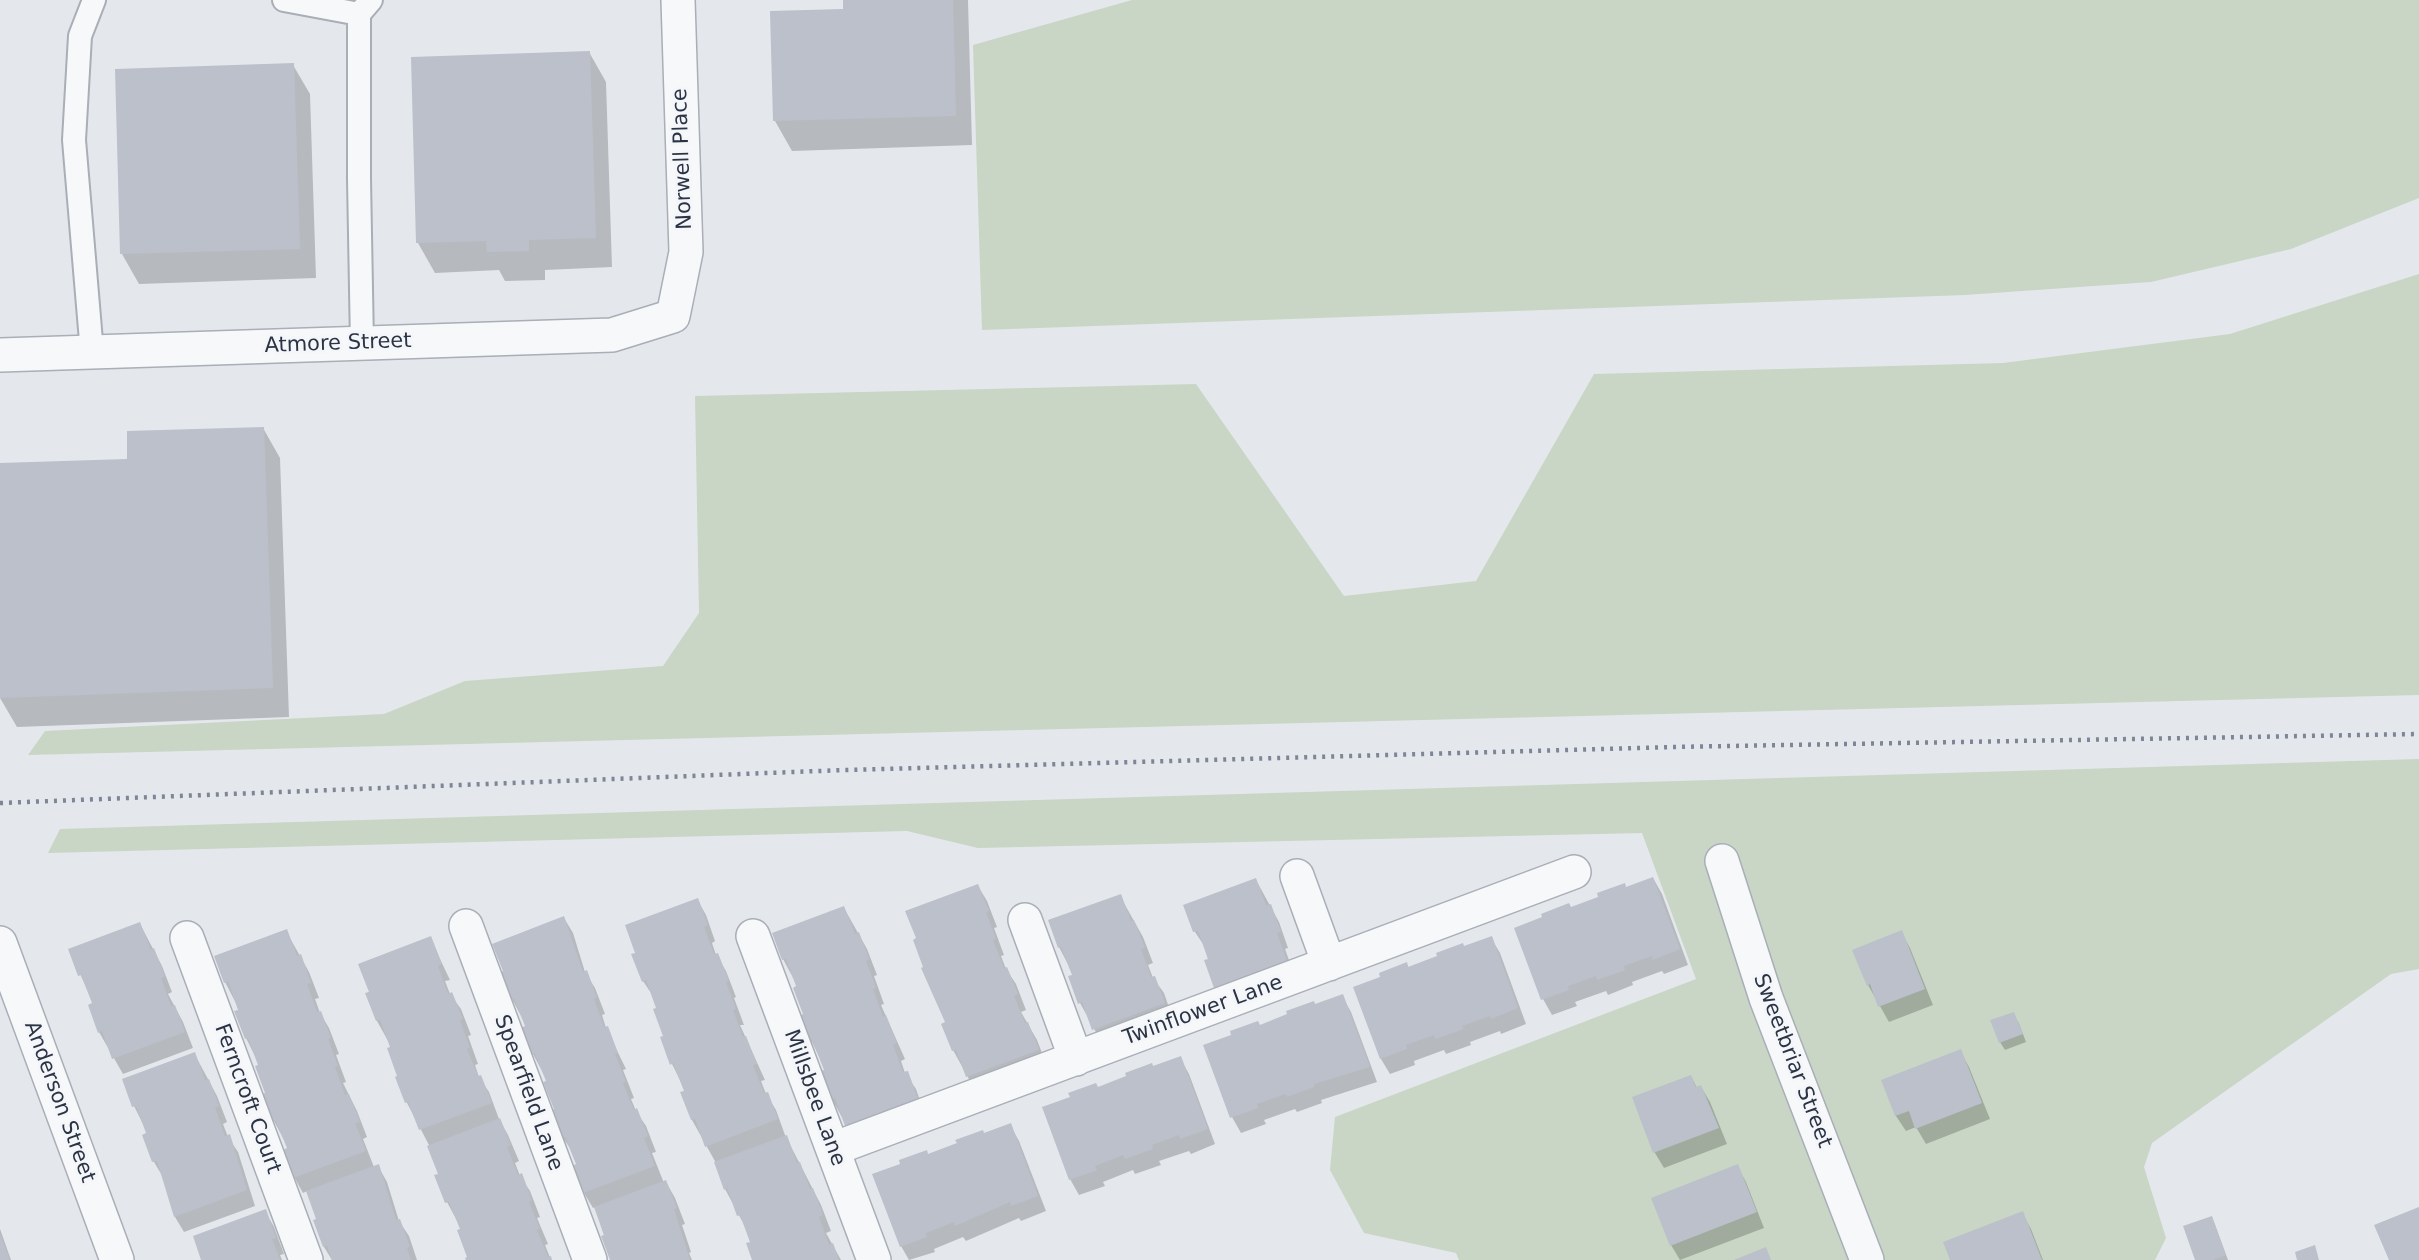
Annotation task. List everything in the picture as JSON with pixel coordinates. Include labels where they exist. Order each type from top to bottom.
[{"type":"street","name":"Norwell Place","points":[[673,316],[686,252],[678,0]]},
{"type":"street","name":"Atmore Street","points":[[0,355],[612,335],[673,316]]},
{"type":"street","name":"Sweetbriar Street","points":[[1722,861],[1766,998],[1868,1260]]},
{"type":"street","name":"Twinflower Lane","points":[[833,1149],[1574,872]]},
{"type":"street","points":[[1297,876],[1329,964]]},
{"type":"street","points":[[1025,920],[1076,1059]]},
{"type":"street","name":"Spearfield Lane","points":[[466,926],[590,1260]]},
{"type":"street","name":"Millsbee Lane","points":[[753,936],[874,1260]]},
{"type":"street","name":"Ferncroft Court","points":[[187,938],[306,1260]]},
{"type":"street","name":"Anderson Street","points":[[0,943],[117,1260]]},
{"type":"lane","points":[[93,353],[74,140],[80,36],[94,0]]},
{"type":"lane","points":[[284,0],[365,7],[359,179],[362,344]]},
{"type":"green space","points":[[1132,0],[2419,0],[2419,198],[2291,249],[2151,282],[1965,295],[982,330],[973,45]]},
{"type":"green space","points":[[2419,274],[2419,695],[28,755],[45,731],[384,714],[465,681],[663,666],[699,613],[695,396],[1196,384],[1344,596],[1476,581],[1594,374],[2003,363],[2230,334]]},
{"type":"green space","points":[[2419,759],[2419,969],[2391,974],[2152,1143],[2144,1167],[2166,1238],[2155,1260],[1459,1260],[1456,1253],[1364,1233],[1330,1170],[1335,1117],[1696,979],[1642,833],[978,848],[907,831],[48,853],[60,829]]},
{"type":"building","points":[[843,0],[953,0],[956,116],[773,121],[770,11],[843,9]]},
{"type":"building","points":[[590,51],[596,238],[529,240],[529,251],[487,252],[486,241],[416,243],[411,57]]},
{"type":"building","points":[[294,63],[300,249],[120,254],[115,69]]},
{"type":"building","points":[[264,427],[273,688],[0,698],[0,463],[127,459],[127,431]]},
{"type":"building","points":[[1653,877],[1680,949],[1653,960],[1652,956],[1624,966],[1625,970],[1597,980],[1596,976],[1568,986],[1569,990],[1541,1000],[1514,928],[1569,903],[1571,907],[1598,897],[1597,893],[1625,883],[1626,887]]},
{"type":"building","points":[[1256,878],[1266,905],[1271,904],[1281,932],[1277,933],[1287,961],[1214,988],[1204,960],[1208,959],[1198,931],[1193,932],[1183,905]]},
{"type":"building","points":[[978,884],[989,911],[986,912],[996,939],[993,940],[1018,994],[1014,996],[1025,1023],[1028,1022],[1039,1050],[966,1077],[956,1050],[952,1051],[941,1024],[945,1022],[921,968],[923,967],[913,940],[916,938],[905,911]]},
{"type":"building","points":[[1121,894],[1131,921],[1134,920],[1145,948],[1141,949],[1151,977],[1155,976],[1165,1003],[1092,1030],[1082,1002],[1078,1004],[1068,976],[1072,975],[1061,947],[1058,948],[1048,920]]},
{"type":"building","points":[[698,898],[708,925],[704,927],[714,954],[718,953],[729,981],[726,982],[736,1009],[733,1010],[743,1037],[746,1036],[757,1064],[753,1065],[764,1093],[768,1092],[778,1119],[705,1147],[695,1119],[691,1120],[680,1092],[684,1091],[673,1063],[670,1065],[653,1009],[656,1008],[646,980],[642,982],[631,954],[635,953],[625,925]]},
{"type":"building","points":[[844,906],[855,934],[859,932],[869,959],[866,961],[876,988],[873,989],[883,1017],[886,1015],[897,1043],[893,1045],[903,1072],[908,1071],[918,1099],[845,1126],[835,1098],[830,1099],[820,1071],[824,1070],[813,1042],[810,1043],[800,1016],[803,1014],[793,988],[796,986],[786,959],[782,960],[772,933]]},
{"type":"building","points":[[564,916],[583,972],[587,970],[604,1027],[608,1026],[618,1053],[615,1054],[626,1082],[623,1083],[634,1110],[637,1108],[648,1136],[644,1138],[655,1166],[583,1193],[572,1166],[576,1164],[565,1137],[561,1138],[550,1110],[554,1109],[543,1082],[546,1081],[521,1028],[525,1026],[514,998],[510,1000],[499,973],[503,971],[492,944]]},
{"type":"building","points":[[140,922],[165,976],[161,978],[171,1006],[175,1005],[185,1032],[112,1059],[102,1031],[98,1033],[88,1005],[92,1003],[81,975],[78,976],[68,949]]},
{"type":"building","points":[[287,929],[297,956],[301,954],[311,983],[307,984],[317,1012],[321,1011],[331,1038],[328,1039],[338,1066],[335,1067],[345,1095],[349,1094],[360,1122],[355,1123],[366,1151],[293,1178],[283,1150],[287,1148],[262,1094],[265,1093],[255,1066],[258,1065],[248,1038],[245,1039],[234,1011],[238,1010],[228,981],[224,983],[214,956]]},
{"type":"building","points":[[1902,930],[1925,989],[1878,1007],[1870,984],[1867,986],[1852,950]]},
{"type":"building","points":[[431,936],[442,964],[438,966],[448,994],[452,992],[463,1019],[460,1020],[470,1048],[467,1049],[492,1103],[419,1130],[395,1077],[397,1076],[387,1048],[390,1047],[380,1020],[376,1021],[365,993],[369,992],[358,964]]},
{"type":"building","points":[[1492,936],[1518,1008],[1491,1019],[1490,1016],[1462,1026],[1464,1029],[1435,1039],[1434,1035],[1406,1045],[1407,1049],[1380,1059],[1353,987],[1380,977],[1379,973],[1407,962],[1408,967],[1463,943],[1464,946]]},
{"type":"building","points":[[1343,994],[1370,1067],[1314,1084],[1314,1087],[1287,1097],[1285,1094],[1257,1104],[1258,1108],[1230,1118],[1203,1045],[1231,1035],[1230,1031],[1258,1021],[1260,1025],[1287,1014],[1286,1011]]},
{"type":"building","points":[[2014,1012],[2023,1034],[1999,1043],[1990,1020]]},
{"type":"building","points":[[1961,1049],[1982,1103],[1915,1129],[1909,1111],[1895,1116],[1881,1080]]},
{"type":"building","points":[[195,1052],[205,1080],[209,1079],[219,1106],[215,1108],[225,1136],[230,1134],[247,1190],[174,1217],[157,1161],[152,1162],[142,1135],[146,1133],[136,1106],[132,1107],[122,1079]]},
{"type":"building","points":[[1181,1056],[1208,1129],[1180,1139],[1179,1135],[1152,1145],[1153,1149],[1125,1159],[1123,1155],[1095,1166],[1097,1170],[1069,1180],[1042,1107],[1070,1097],[1068,1093],[1096,1083],[1098,1087],[1126,1076],[1125,1073]]},
{"type":"building","points":[[1691,1075],[1696,1087],[1701,1085],[1719,1128],[1653,1153],[1632,1097]]},
{"type":"building","points":[[500,1118],[511,1145],[507,1147],[518,1175],[522,1173],[532,1201],[529,1202],[540,1229],[537,1230],[548,1257],[551,1256],[552,1260],[466,1260],[467,1257],[457,1230],[460,1229],[449,1202],[445,1203],[434,1175],[438,1174],[427,1146]]},
{"type":"building","points":[[1011,1123],[1038,1196],[1011,1206],[1010,1202],[955,1226],[954,1222],[926,1233],[927,1237],[900,1247],[872,1174],[900,1164],[899,1160],[927,1150],[928,1154],[957,1143],[955,1140]]},
{"type":"building","points":[[787,1135],[797,1163],[800,1162],[810,1189],[813,1188],[823,1215],[819,1217],[829,1245],[833,1243],[839,1260],[752,1260],[746,1243],[750,1242],[740,1215],[737,1216],[727,1188],[724,1190],[714,1162]]},
{"type":"building","points":[[379,1164],[396,1220],[400,1219],[410,1247],[407,1248],[411,1260],[332,1260],[327,1246],[323,1247],[306,1191]]},
{"type":"building","points":[[1738,1164],[1757,1212],[1670,1246],[1651,1198]]},
{"type":"building","points":[[666,1180],[677,1208],[674,1209],[690,1260],[610,1260],[594,1207]]},
{"type":"building","points":[[2419,1207],[2419,1260],[2389,1260],[2374,1225]]},
{"type":"building","points":[[266,1209],[276,1238],[272,1239],[280,1260],[201,1260],[193,1236]]},
{"type":"building","points":[[2023,1211],[2042,1260],[1950,1260],[1943,1242]]},
{"type":"building","points":[[2212,1216],[2226,1255],[2213,1260],[2195,1260],[2183,1226]]},
{"type":"building","points":[[0,1234],[10,1260],[0,1260]]},
{"type":"building","points":[[2315,1245],[2319,1260],[2297,1260],[2295,1252]]},
{"type":"building","points":[[1766,1247],[1771,1260],[1734,1260]]},
{"type":"railway","points":[[0,803],[844,770],[1672,747],[2419,734]]}]
